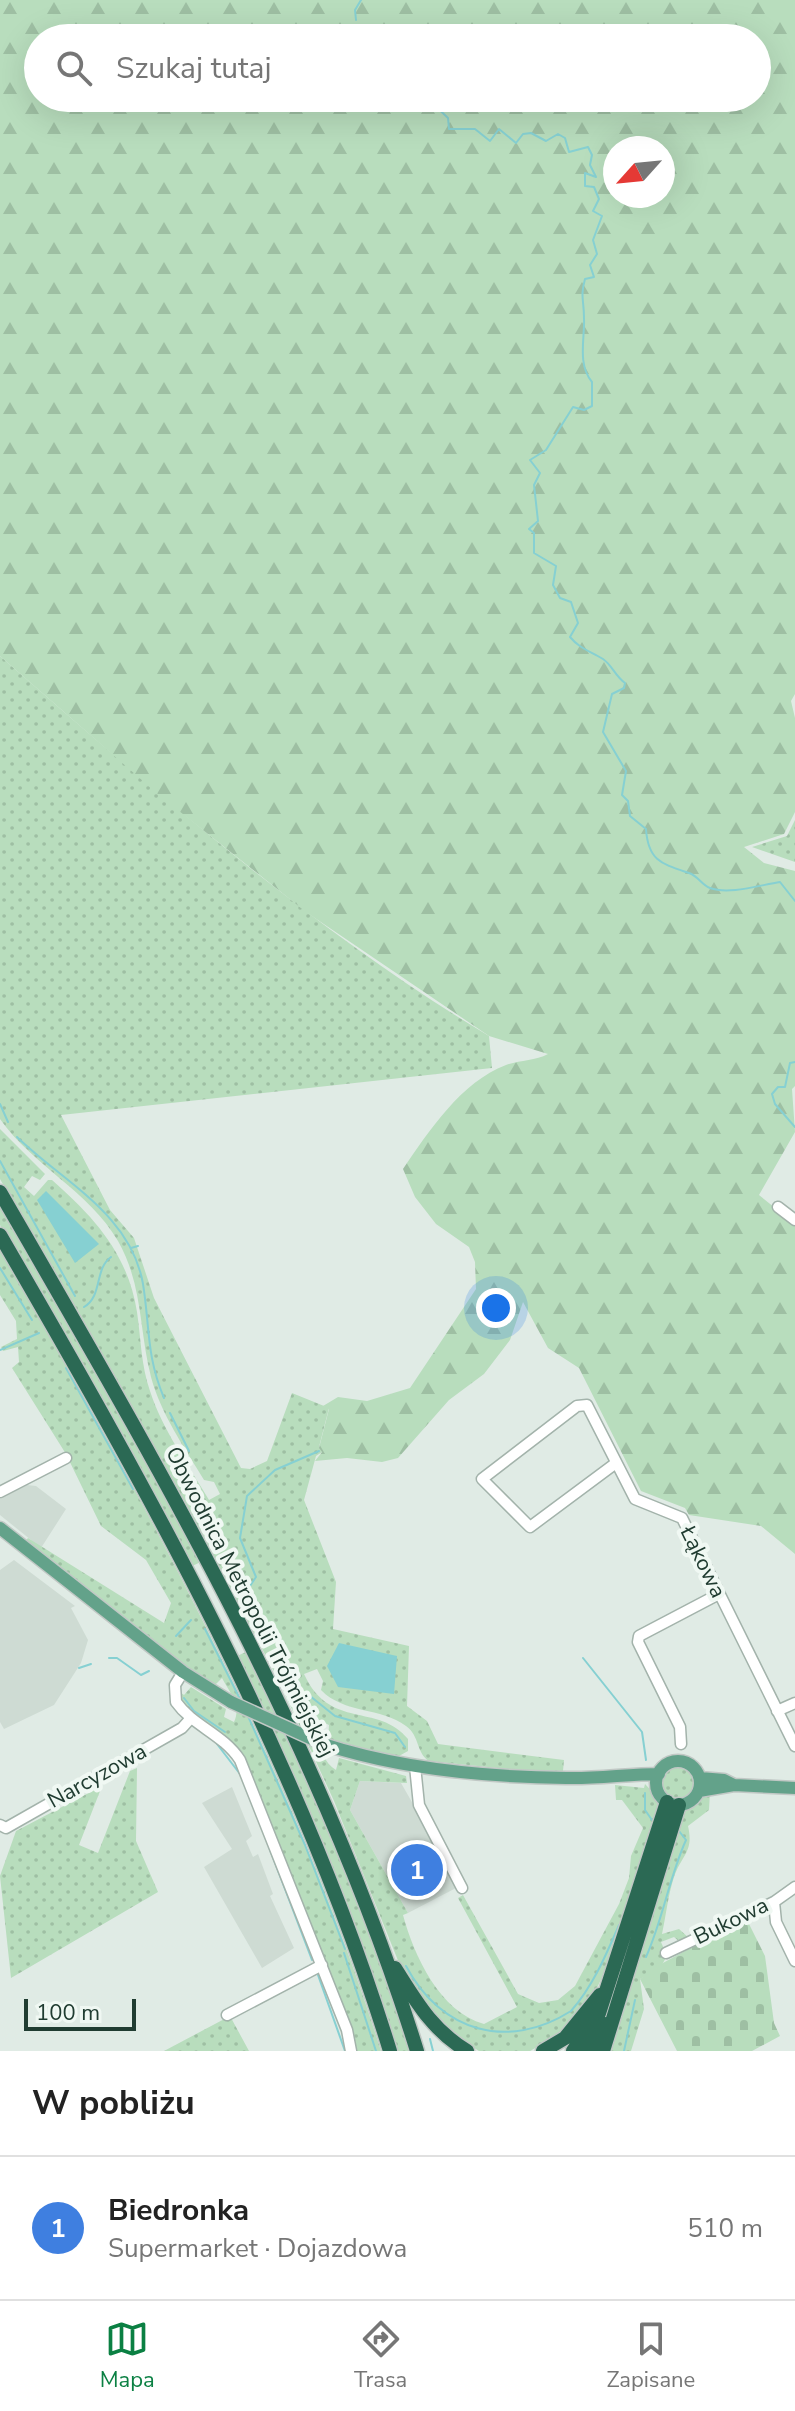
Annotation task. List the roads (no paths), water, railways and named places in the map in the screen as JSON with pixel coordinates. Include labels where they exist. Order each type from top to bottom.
[{"type":"highway","name":"Obwodnica Metropolii Trójmiejskiej","points":[[0,1192],[162,1474],[253,1648],[320,1791],[381,1945],[417,2051]]},
{"type":"highway","name":"Obwodnica Metropolii Trójmiejskiej","points":[[0,1235],[147,1496],[254,1706],[328,1877],[390,2051]]},
{"type":"highway","points":[[573,2051],[599,2013],[673,1804]]},
{"type":"highway","points":[[603,2051],[673,1804]]},
{"type":"highway","points":[[381,1945],[420,2009],[446,2038],[467,2051]]},
{"type":"highway","points":[[543,2051],[565,2038],[609,1981]]},
{"type":"highway","points":[[588,2051],[614,2010]]},
{"type":"main road","points":[[0,1528],[183,1672],[231,1702],[323,1744],[415,1766],[565,1778],[658,1779]]},
{"type":"main road","points":[[684,1762],[694,1768],[699,1785],[689,1803],[673,1804],[658,1779],[666,1765],[684,1762]]},
{"type":"main road","points":[[699,1785],[723,1779],[734,1785],[795,1788]]},
{"type":"street","points":[[778,1207],[795,1220]]},
{"type":"street","name":"Łąkowa","points":[[616,1463],[530,1527],[482,1479],[577,1406],[587,1405],[635,1499],[682,1518],[795,1746]]},
{"type":"street","points":[[0,1492],[66,1458]]},
{"type":"street","points":[[681,1744],[680,1727],[638,1642],[639,1636],[719,1594]]},
{"type":"street","points":[[183,1672],[174,1691],[176,1702],[191,1718],[217,1734],[240,1760],[322,1965],[351,2051]]},
{"type":"street","points":[[777,1711],[795,1703]]},
{"type":"street","name":"Narcyzowa","points":[[0,1825],[6,1828],[182,1728],[191,1718]]},
{"type":"street","points":[[415,1766],[419,1805],[462,1888]]},
{"type":"street","name":"Bukowa","points":[[666,1953],[774,1902],[795,1887]]},
{"type":"street","points":[[774,1902],[776,1922],[795,1961]]},
{"type":"street","points":[[227,2015],[322,1965]]},
{"type":"water","points":[[46,1191],[99,1244],[75,1263],[37,1200]]},
{"type":"water","points":[[339,1643],[397,1656],[394,1694],[338,1687],[327,1666]]},
{"type":"waterway","points":[[356,20],[355,10],[361,0]]},
{"type":"waterway","points":[[442,112],[448,118],[449,129],[475,129],[490,141],[499,129],[516,143],[523,134],[531,133],[546,141],[558,134],[565,138],[569,152],[588,147],[592,155],[590,165],[596,177],[585,173],[585,186],[594,187],[599,199],[593,211],[602,216],[593,240],[597,254],[590,265],[594,277],[585,279],[582,295],[583,359],[592,382],[592,406],[584,410],[573,407],[546,450],[530,460],[540,473],[534,485],[538,521],[529,529],[534,533],[534,553],[556,566],[553,585],[560,598],[571,602],[578,623],[570,637],[606,661],[625,683],[624,688],[612,694],[603,732],[626,771],[622,795],[628,801],[630,816],[646,829],[653,855],[664,864],[692,874],[710,888],[735,890],[780,882],[795,901]]},
{"type":"waterway","points":[[795,1062],[790,1063],[785,1087],[778,1087],[772,1094],[775,1104],[795,1127]]},
{"type":"waterway","points":[[0,1104],[8,1122]]},
{"type":"waterway","points":[[17,1137],[93,1201],[125,1238],[136,1259],[143,1284],[151,1354],[164,1398]]},
{"type":"waterway","points":[[0,1161],[75,1296]]},
{"type":"waterway","points":[[131,1248],[138,1246]]},
{"type":"waterway","points":[[84,1307],[94,1296],[102,1268],[111,1257]]},
{"type":"waterway","points":[[0,1268],[32,1320]]},
{"type":"waterway","points":[[0,1350],[39,1333]]},
{"type":"waterway","points":[[66,1368],[133,1489]]},
{"type":"waterway","points":[[170,1413],[189,1451]]},
{"type":"waterway","points":[[246,1592],[256,1577],[240,1538],[247,1496],[275,1470],[319,1451]]},
{"type":"waterway","points":[[176,1636],[191,1620]]},
{"type":"waterway","points":[[205,1629],[240,1699]]},
{"type":"waterway","points":[[109,1658],[117,1658],[141,1675],[149,1671]]},
{"type":"waterway","points":[[583,1658],[642,1732],[646,1760]]},
{"type":"waterway","points":[[79,1668],[91,1664]]},
{"type":"waterway","points":[[310,1696],[335,1716],[395,1733],[405,1747]]},
{"type":"waterway","points":[[184,1698],[194,1711],[225,1732]]},
{"type":"waterway","points":[[248,1716],[305,1845],[345,1949]]},
{"type":"waterway","points":[[217,1744],[240,1774]]},
{"type":"waterway","points":[[645,1793],[645,1810],[652,1820]]},
{"type":"waterway","points":[[646,1957],[686,1840],[679,1831]]},
{"type":"waterway","points":[[269,1847],[312,1960]]},
{"type":"waterway","points":[[406,1966],[421,1989],[457,2020],[500,2032],[524,2030],[571,2011],[592,1981],[619,1925]]},
{"type":"waterway","points":[[344,1953],[376,2051]]},
{"type":"waterway","points":[[318,1975],[345,2051]]},
{"type":"waterway","points":[[624,2051],[635,2000]]},
{"type":"waterway","points":[[430,2039],[433,2051]]},
{"type":"place","name":"Biedronka","points":[[417,1870]]}]
